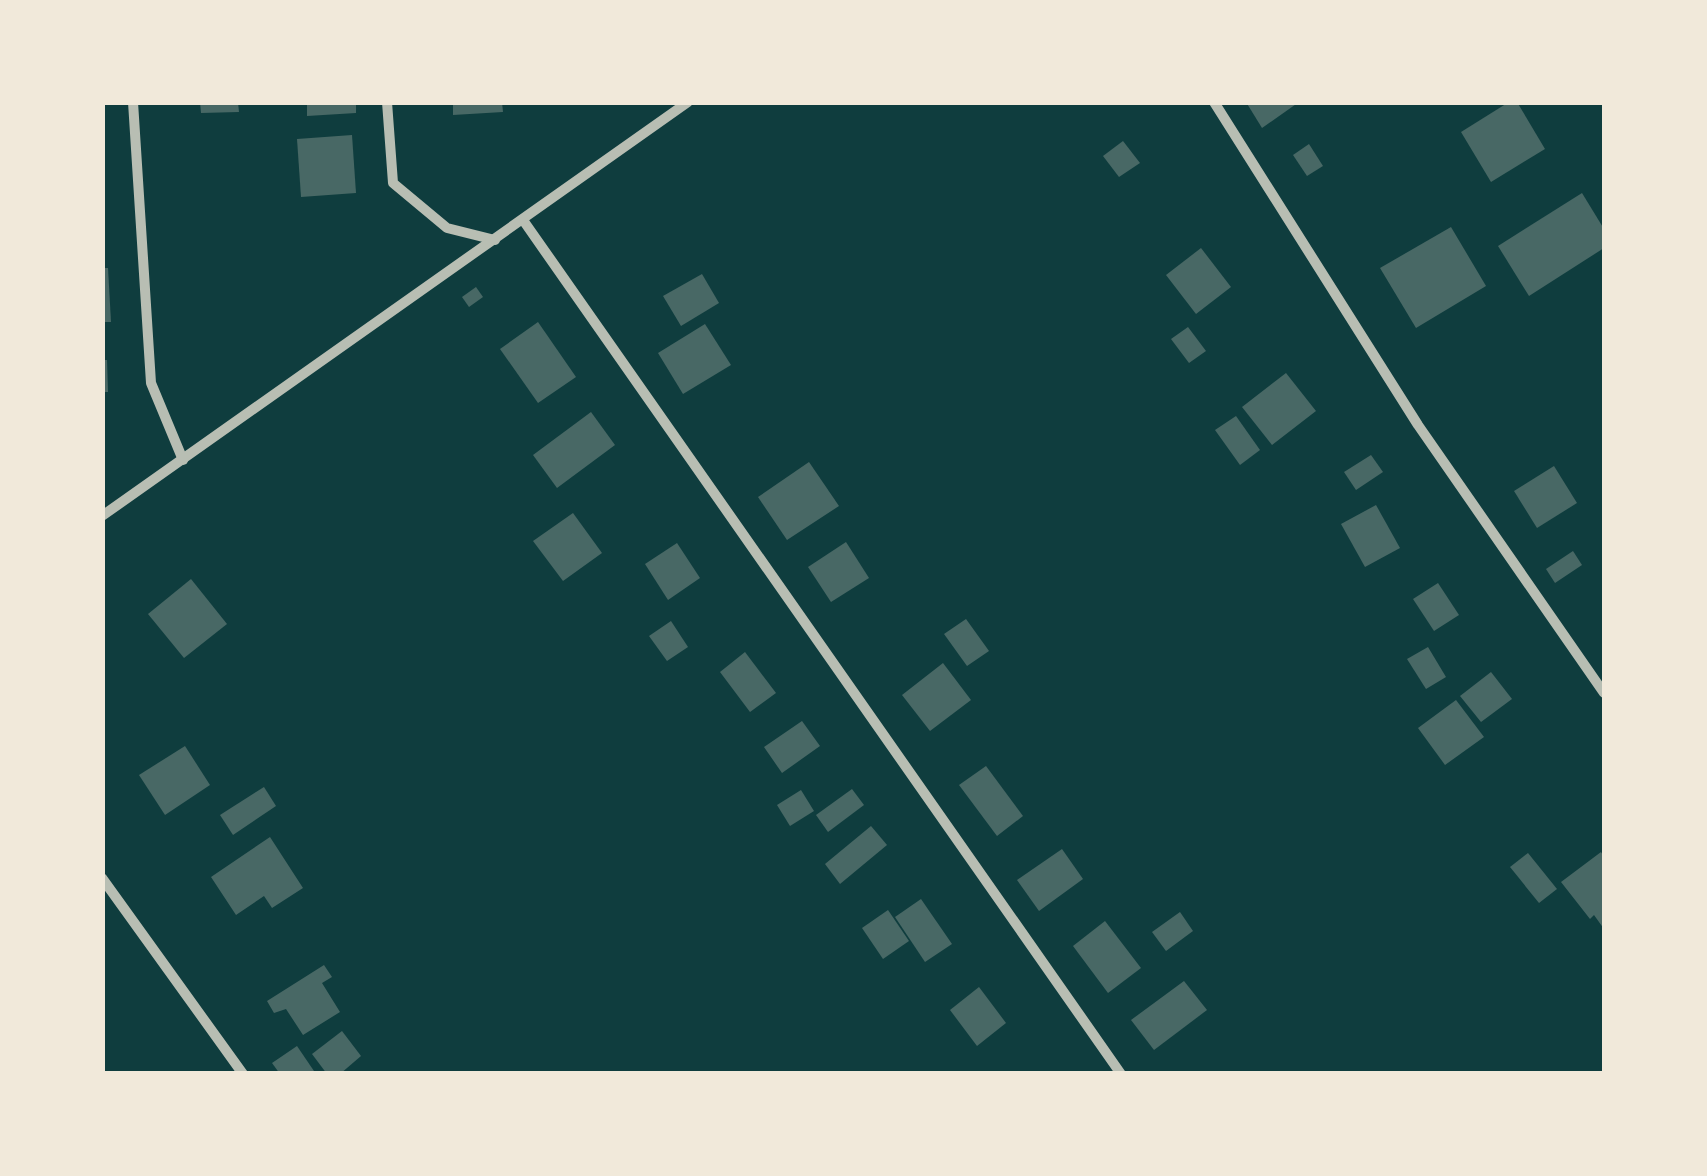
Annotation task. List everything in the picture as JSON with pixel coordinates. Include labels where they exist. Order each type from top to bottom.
[{"type":"street","points":[[133,102],[151,383],[182,460]]},
{"type":"street","points":[[388,102],[393,183],[448,228],[495,240]]},
{"type":"street","points":[[102,516],[688,102]]},
{"type":"street","points":[[1214,102],[1418,425],[1604,693]]},
{"type":"street","points":[[523,220],[1121,1074]]},
{"type":"street","points":[[102,878],[243,1074]]},
{"type":"building","points":[[200,102],[238,102],[239,112],[201,113]]},
{"type":"building","points":[[307,102],[356,102],[356,113],[307,116]]},
{"type":"building","points":[[453,102],[502,102],[503,112],[453,115]]},
{"type":"building","points":[[1246,102],[1299,102],[1262,128]]},
{"type":"building","points":[[1509,102],[1517,102],[1545,149],[1491,182],[1461,132]]},
{"type":"building","points":[[352,135],[356,193],[301,197],[297,139]]},
{"type":"building","points":[[1123,141],[1140,163],[1119,177],[1103,156]]},
{"type":"building","points":[[1309,144],[1323,166],[1307,176],[1293,155]]},
{"type":"building","points":[[1582,193],[1604,229],[1604,248],[1529,296],[1498,246]]},
{"type":"building","points":[[1451,227],[1486,286],[1416,328],[1380,268]]},
{"type":"building","points":[[1201,248],[1231,287],[1196,314],[1166,275]]},
{"type":"building","points":[[102,268],[108,268],[111,322],[102,322]]},
{"type":"building","points":[[702,274],[719,303],[681,326],[663,296]]},
{"type":"building","points":[[476,287],[483,297],[469,307],[462,297]]},
{"type":"building","points":[[538,322],[576,377],[538,403],[500,349]]},
{"type":"building","points":[[705,324],[731,365],[683,394],[658,353]]},
{"type":"building","points":[[1188,327],[1206,351],[1189,363],[1171,339]]},
{"type":"building","points":[[102,360],[107,360],[108,392],[102,392]]},
{"type":"building","points":[[1286,373],[1316,411],[1272,445],[1242,407]]},
{"type":"building","points":[[591,412],[615,445],[557,488],[533,455]]},
{"type":"building","points":[[1236,416],[1260,450],[1240,465],[1215,430]]},
{"type":"building","points":[[1371,455],[1383,472],[1356,490],[1344,472]]},
{"type":"building","points":[[809,462],[839,506],[787,540],[758,497]]},
{"type":"building","points":[[1554,466],[1577,503],[1537,528],[1514,491]]},
{"type":"building","points":[[1376,505],[1400,548],[1365,567],[1341,524]]},
{"type":"building","points":[[573,513],[602,553],[563,581],[533,541]]},
{"type":"building","points":[[846,542],[869,578],[831,602],[808,567]]},
{"type":"building","points":[[677,543],[700,578],[668,600],[645,564]]},
{"type":"building","points":[[1573,551],[1582,565],[1555,583],[1546,569]]},
{"type":"building","points":[[191,579],[227,624],[184,658],[148,614]]},
{"type":"building","points":[[1438,583],[1459,615],[1434,631],[1413,599]]},
{"type":"building","points":[[966,619],[989,651],[967,666],[944,634]]},
{"type":"building","points":[[671,621],[688,647],[667,661],[649,636]]},
{"type":"building","points":[[1428,647],[1446,677],[1426,689],[1407,659]]},
{"type":"building","points":[[745,652],[776,693],[750,712],[720,672]]},
{"type":"building","points":[[943,663],[971,700],[930,731],[902,695]]},
{"type":"building","points":[[1491,672],[1512,699],[1481,722],[1460,696]]},
{"type":"building","points":[[1456,700],[1484,737],[1445,765],[1418,728]]},
{"type":"building","points":[[802,721],[820,746],[782,773],[764,747]]},
{"type":"building","points":[[185,746],[210,785],[165,815],[139,775]]},
{"type":"building","points":[[986,766],[1023,816],[997,836],[959,785]]},
{"type":"building","points":[[264,787],[276,806],[233,835],[220,815]]},
{"type":"building","points":[[852,789],[864,805],[828,832],[816,815]]},
{"type":"building","points":[[801,790],[814,811],[790,826],[777,805]]},
{"type":"building","points":[[871,826],[887,845],[840,884],[825,864]]},
{"type":"building","points":[[270,837],[303,888],[272,908],[264,896],[236,915],[211,877]]},
{"type":"building","points":[[1062,849],[1083,879],[1039,911],[1017,880]]},
{"type":"building","points":[[1601,852],[1604,929],[1594,915],[1590,919],[1561,882]]},
{"type":"building","points":[[1528,853],[1557,889],[1539,903],[1510,867]]},
{"type":"building","points":[[921,899],[952,944],[925,962],[895,917]]},
{"type":"building","points":[[888,910],[909,941],[883,959],[862,928]]},
{"type":"building","points":[[1180,912],[1193,931],[1166,951],[1152,932]]},
{"type":"building","points":[[1105,921],[1141,968],[1108,993],[1073,946]]},
{"type":"building","points":[[324,965],[332,977],[322,983],[340,1012],[303,1035],[286,1009],[274,1013],[267,1001]]},
{"type":"building","points":[[1184,981],[1207,1010],[1154,1050],[1131,1020]]},
{"type":"building","points":[[979,987],[1006,1023],[977,1046],[950,1010]]},
{"type":"building","points":[[342,1031],[361,1056],[340,1074],[327,1074],[312,1054]]},
{"type":"building","points":[[297,1046],[316,1074],[280,1074],[272,1063]]}]
